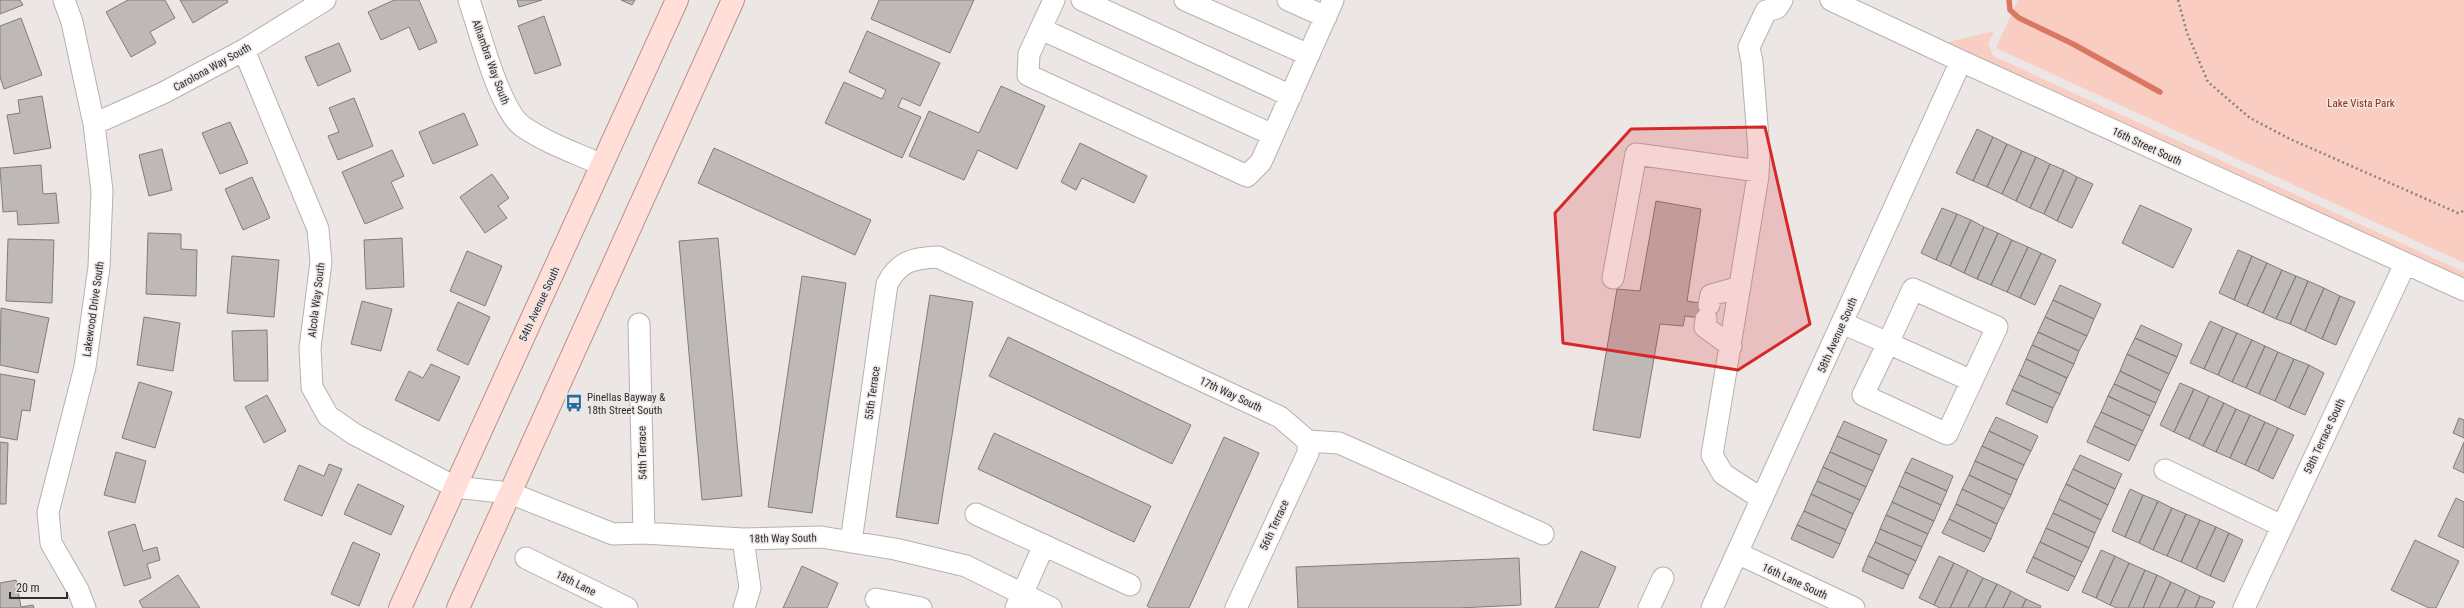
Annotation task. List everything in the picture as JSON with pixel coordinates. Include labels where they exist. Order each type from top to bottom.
[{"type":"main road","name":"54th Avenue South","points":[[400,608],[677,0]]},
{"type":"main road","points":[[458,608],[732,0]]},
{"type":"street","name":"Lakewood Drive South","points":[[64,0],[72,22],[94,124],[102,191],[99,268],[85,367],[48,512],[51,542],[86,608]]},
{"type":"street","name":"Carolona Way South","points":[[94,124],[163,93],[244,50],[325,0]]},
{"type":"street","name":"Alhambra Way South","points":[[469,0],[506,105],[521,126],[547,140],[602,165]]},
{"type":"street","points":[[1054,0],[1029,54],[1028,75],[1247,176],[1260,162],[1291,96],[1329,8],[1288,0]]},
{"type":"street","points":[[1082,0],[1291,96]]},
{"type":"street","points":[[1185,0],[1309,55]]},
{"type":"street","name":"16th Street South","points":[[1831,0],[1960,61],[2464,290]]},
{"type":"street","points":[[1762,499],[1723,474],[1712,455],[1731,346],[1758,171],[1759,151],[1752,62],[1749,47],[1766,11],[1780,4]]},
{"type":"street","points":[[1041,29],[1273,135]]},
{"type":"street","name":"Alcola Way South","points":[[244,50],[318,229],[321,262],[310,348],[312,387],[328,416],[354,434],[455,487]]},
{"type":"street","name":"58th Avenue South","points":[[1712,608],[1960,61]]},
{"type":"street","points":[[1613,278],[1636,154],[1758,171]]},
{"type":"street","name":"17th Way South","points":[[915,258],[938,257],[1209,383],[1280,417],[1308,441]]},
{"type":"street","name":"55th Terrace","points":[[851,542],[887,284],[894,270],[915,258]]},
{"type":"street","name":"58th Terrace South","points":[[2244,608],[2405,264]]},
{"type":"street","points":[[1731,346],[1705,327],[1711,295],[1740,287]]},
{"type":"street","points":[[1913,289],[1997,327],[1947,434],[1863,395],[1888,343],[1913,289]]},
{"type":"street","points":[[1842,322],[1972,381]]},
{"type":"street","name":"54th Terrace","points":[[639,324],[644,533]]},
{"type":"street","points":[[1308,441],[1339,443],[1543,534]]},
{"type":"street","name":"56th Terrace","points":[[1236,608],[1308,453],[1308,441]]},
{"type":"street","points":[[2165,470],[2282,526]]},
{"type":"street","name":"18th Way South","points":[[455,487],[510,493],[613,534],[644,533],[743,539],[821,537],[894,549],[966,566],[1020,601],[1051,608]]},
{"type":"street","points":[[976,514],[1130,585]]},
{"type":"street","points":[[743,539],[750,588],[744,608]]},
{"type":"street","points":[[1020,601],[1044,545]]},
{"type":"street","name":"16th Lane South","points":[[1737,553],[1854,608]]},
{"type":"street","name":"18th Lane","points":[[526,558],[627,608]]},
{"type":"street","points":[[1649,608],[1662,578]]},
{"type":"street","points":[[876,599],[921,608]]},
{"type":"path","points":[[2178,0],[2187,33],[2208,82],[2250,118],[2290,139],[2415,195],[2458,213],[2464,211]]},
{"type":"highlighted area","points":[[1765,127],[1810,324],[1738,370],[1563,343],[1555,213],[1631,129]]},
{"type":"green space","name":"Lake Vista Park","points":[[2018,0],[2464,0],[2464,263],[1996,48]]},
{"type":"green space","points":[[1994,31],[1988,44],[1993,56],[2464,272],[2464,279],[1944,43]]},
{"type":"building","points":[[0,0],[20,0],[23,5],[0,14]]},
{"type":"building","points":[[128,0],[165,0],[175,18],[150,32],[156,43],[131,57],[106,12]]},
{"type":"building","points":[[180,0],[227,0],[228,2],[193,23]]},
{"type":"building","points":[[394,0],[419,0],[437,42],[419,50],[409,27],[381,40],[368,12]]},
{"type":"building","points":[[517,0],[542,0],[519,7]]},
{"type":"building","points":[[621,0],[635,0],[632,5]]},
{"type":"building","points":[[879,0],[974,0],[950,53],[871,19]]},
{"type":"building","points":[[544,16],[561,65],[535,74],[518,26]]},
{"type":"building","points":[[21,18],[42,75],[4,89],[0,77],[0,26]]},
{"type":"building","points":[[867,31],[940,63],[920,106],[902,98],[898,107],[921,117],[902,158],[825,123],[844,82],[882,99],[886,90],[849,72]]},
{"type":"building","points":[[339,43],[351,71],[318,86],[305,57]]},
{"type":"building","points":[[1001,86],[1045,106],[1017,169],[978,150],[964,180],[909,156],[929,111],[979,133]]},
{"type":"building","points":[[42,96],[51,148],[14,154],[7,115],[20,113],[18,100]]},
{"type":"building","points":[[354,98],[373,146],[338,160],[328,136],[339,132],[329,108]]},
{"type":"building","points":[[464,113],[478,145],[433,164],[419,132]]},
{"type":"building","points":[[230,122],[248,163],[220,174],[202,133]]},
{"type":"building","points":[[1977,129],[1993,137],[1973,181],[1956,173]]},
{"type":"building","points":[[1993,137],[2007,144],[1987,187],[1973,181]]},
{"type":"building","points":[[1080,143],[1147,176],[1134,203],[1082,178],[1076,190],[1061,182]]},
{"type":"building","points":[[2007,144],[2022,151],[2002,194],[1987,187]]},
{"type":"building","points":[[714,148],[871,220],[855,255],[698,183]]},
{"type":"building","points":[[162,149],[172,190],[149,196],[139,155]]},
{"type":"building","points":[[392,150],[404,176],[391,182],[403,208],[365,224],[342,172]]},
{"type":"building","points":[[2022,151],[2036,157],[2016,201],[2002,194]]},
{"type":"building","points":[[2036,157],[2050,164],[2030,208],[2016,201]]},
{"type":"building","points":[[2050,164],[2064,170],[2044,214],[2030,208]]},
{"type":"building","points":[[41,165],[43,194],[56,193],[59,223],[18,225],[17,211],[3,212],[0,168]]},
{"type":"building","points":[[2064,170],[2077,177],[2057,221],[2044,214]]},
{"type":"building","points":[[492,174],[509,198],[498,206],[507,218],[485,233],[460,197]]},
{"type":"building","points":[[252,177],[270,218],[243,230],[225,189]]},
{"type":"building","points":[[2077,177],[2093,184],[2072,228],[2057,221]]},
{"type":"building","points":[[1656,201],[1701,209],[1687,301],[1718,306],[1714,320],[1685,316],[1683,326],[1660,324],[1640,438],[1593,430],[1617,289],[1640,291]]},
{"type":"building","points":[[2140,205],[2192,229],[2173,268],[2122,243]]},
{"type":"building","points":[[1942,208],[1957,214],[1936,260],[1921,253]]},
{"type":"building","points":[[1957,214],[1971,220],[1950,266],[1936,260]]},
{"type":"building","points":[[1971,220],[1984,227],[1964,273],[1950,266]]},
{"type":"building","points":[[1984,227],[1998,233],[1977,279],[1964,273]]},
{"type":"building","points":[[148,233],[181,234],[181,249],[197,250],[196,296],[146,294]]},
{"type":"building","points":[[1998,233],[2012,240],[1991,285],[1977,279]]},
{"type":"building","points":[[402,238],[404,287],[366,289],[364,240]]},
{"type":"building","points":[[718,238],[742,496],[702,500],[679,241]]},
{"type":"building","points":[[8,239],[54,240],[52,303],[6,301]]},
{"type":"building","points":[[2012,240],[2028,247],[2007,292],[1991,285]]},
{"type":"building","points":[[2028,247],[2041,253],[2020,298],[2007,292]]},
{"type":"building","points":[[2238,250],[2252,256],[2234,300],[2219,293]]},
{"type":"building","points":[[467,251],[502,266],[485,306],[450,291]]},
{"type":"building","points":[[2041,253],[2056,260],[2035,305],[2020,298]]},
{"type":"building","points":[[232,256],[279,260],[274,317],[227,313]]},
{"type":"building","points":[[2252,256],[2267,263],[2247,306],[2234,300]]},
{"type":"building","points":[[2267,263],[2282,270],[2263,313],[2247,306]]},
{"type":"building","points":[[2282,270],[2296,276],[2276,319],[2263,313]]},
{"type":"building","points":[[802,276],[846,283],[812,513],[768,507]]},
{"type":"building","points":[[2296,276],[2308,281],[2290,324],[2276,319]]},
{"type":"building","points":[[2308,281],[2324,288],[2305,331],[2290,324]]},
{"type":"building","points":[[2060,285],[2101,304],[2094,319],[2053,300]]},
{"type":"building","points":[[2324,288],[2340,296],[2322,339],[2305,331]]},
{"type":"building","points":[[930,295],[973,302],[938,524],[896,517]]},
{"type":"building","points":[[2340,296],[2355,302],[2336,345],[2322,339]]},
{"type":"building","points":[[2053,300],[2094,319],[2087,336],[2045,317]]},
{"type":"building","points":[[362,301],[392,309],[381,351],[351,344]]},
{"type":"building","points":[[458,302],[490,317],[468,365],[437,350]]},
{"type":"building","points":[[1,308],[49,318],[38,373],[0,365]]},
{"type":"building","points":[[144,317],[180,323],[173,371],[137,365]]},
{"type":"building","points":[[2045,317],[2087,336],[2079,351],[2038,332]]},
{"type":"building","points":[[2210,321],[2223,327],[2204,369],[2190,363]]},
{"type":"building","points":[[2141,325],[2182,344],[2177,357],[2135,338]]},
{"type":"building","points":[[2223,327],[2237,333],[2218,375],[2204,369]]},
{"type":"building","points":[[267,330],[268,381],[234,381],[232,331]]},
{"type":"building","points":[[2038,332],[2079,351],[2074,364],[2032,345]]},
{"type":"building","points":[[2237,333],[2252,340],[2232,382],[2218,375]]},
{"type":"building","points":[[1008,337],[1191,425],[1172,464],[989,376]]},
{"type":"building","points":[[2135,338],[2177,357],[2169,374],[2127,354]]},
{"type":"building","points":[[2252,340],[2265,346],[2246,388],[2232,382]]},
{"type":"building","points":[[2032,345],[2074,364],[2067,378],[2026,359]]},
{"type":"building","points":[[2265,346],[2278,352],[2259,394],[2246,388]]},
{"type":"building","points":[[2278,352],[2294,359],[2275,401],[2259,394]]},
{"type":"building","points":[[2127,354],[2169,374],[2161,391],[2120,371]]},
{"type":"building","points":[[2026,359],[2067,378],[2060,394],[2019,375]]},
{"type":"building","points":[[2294,359],[2309,365],[2289,408],[2275,401]]},
{"type":"building","points":[[431,364],[460,377],[439,421],[395,400],[409,371],[423,378]]},
{"type":"building","points":[[2309,365],[2324,373],[2305,415],[2289,408]]},
{"type":"building","points":[[2120,371],[2161,391],[2156,403],[2114,384]]},
{"type":"building","points":[[0,374],[35,380],[30,411],[22,410],[17,440],[0,437]]},
{"type":"building","points":[[2019,375],[2060,394],[2053,408],[2012,390]]},
{"type":"building","points":[[139,382],[172,392],[155,448],[122,438]]},
{"type":"building","points":[[2180,383],[2194,389],[2174,432],[2160,425]]},
{"type":"building","points":[[2114,384],[2156,403],[2150,416],[2108,396]]},
{"type":"building","points":[[2194,389],[2209,396],[2189,439],[2174,432]]},
{"type":"building","points":[[2012,390],[2053,408],[2047,423],[2006,404]]},
{"type":"building","points":[[267,395],[286,431],[264,443],[245,407]]},
{"type":"building","points":[[2108,396],[2150,416],[2143,431],[2101,412]]},
{"type":"building","points":[[2209,396],[2224,403],[2203,446],[2189,439]]},
{"type":"building","points":[[2224,403],[2236,409],[2216,452],[2203,446]]},
{"type":"building","points":[[2236,409],[2250,415],[2230,458],[2216,452]]},
{"type":"building","points":[[2101,412],[2143,431],[2136,446],[2094,426]]},
{"type":"building","points":[[2250,415],[2265,422],[2245,465],[2230,458]]},
{"type":"building","points":[[1996,417],[2038,436],[2031,451],[1989,431]]},
{"type":"building","points":[[2459,418],[2464,420],[2464,438],[2453,433]]},
{"type":"building","points":[[1844,421],[1887,440],[1880,455],[1837,436]]},
{"type":"building","points":[[2265,422],[2278,428],[2258,471],[2245,465]]},
{"type":"building","points":[[2094,426],[2136,446],[2129,461],[2087,442]]},
{"type":"building","points":[[2278,428],[2294,435],[2273,479],[2258,471]]},
{"type":"building","points":[[1989,431],[2031,451],[2024,465],[1982,446]]},
{"type":"building","points":[[994,433],[1151,506],[1134,542],[978,469]]},
{"type":"building","points":[[1837,436],[1880,455],[1873,471],[1830,452]]},
{"type":"building","points":[[1224,437],[1259,453],[1189,608],[1150,608],[1147,606]]},
{"type":"building","points":[[0,442],[8,443],[6,504],[0,504]]},
{"type":"building","points":[[2464,442],[2464,473],[2453,468]]},
{"type":"building","points":[[1982,446],[2024,465],[2017,480],[1975,461]]},
{"type":"building","points":[[116,452],[146,461],[135,503],[104,495]]},
{"type":"building","points":[[1830,452],[1873,471],[1866,487],[1823,467]]},
{"type":"building","points":[[2080,455],[2122,474],[2115,489],[2073,469]]},
{"type":"building","points":[[1912,458],[1953,476],[1947,491],[1905,472]]},
{"type":"building","points":[[1975,461],[2017,480],[2011,495],[1969,475]]},
{"type":"building","points":[[329,464],[342,469],[322,516],[284,500],[299,465],[324,476]]},
{"type":"building","points":[[1823,467],[1866,487],[1860,500],[1817,481]]},
{"type":"building","points":[[2073,469],[2115,489],[2108,505],[2066,484]]},
{"type":"building","points":[[1905,472],[1947,491],[1941,505],[1899,486]]},
{"type":"building","points":[[1969,475],[2011,495],[2004,509],[1962,489]]},
{"type":"building","points":[[1817,481],[1860,500],[1853,514],[1811,494]]},
{"type":"building","points":[[358,484],[404,506],[391,535],[344,514]]},
{"type":"building","points":[[2066,484],[2108,505],[2101,520],[2059,499]]},
{"type":"building","points":[[1899,486],[1941,505],[1934,521],[1892,502]]},
{"type":"building","points":[[1962,489],[2004,509],[1997,524],[1956,504]]},
{"type":"building","points":[[2130,489],[2143,495],[2125,537],[2112,531]]},
{"type":"building","points":[[1811,494],[1853,514],[1846,530],[1804,511]]},
{"type":"building","points":[[2143,495],[2158,501],[2139,543],[2125,537]]},
{"type":"building","points":[[2456,498],[2464,502],[2464,548],[2438,536]]},
{"type":"building","points":[[2059,499],[2101,520],[2095,533],[2053,513]]},
{"type":"building","points":[[2158,501],[2172,508],[2153,550],[2139,543]]},
{"type":"building","points":[[1892,502],[1934,521],[1928,534],[1886,515]]},
{"type":"building","points":[[1956,504],[1997,524],[1991,539],[1949,519]]},
{"type":"building","points":[[2172,508],[2186,514],[2167,556],[2153,550]]},
{"type":"building","points":[[1804,511],[1846,530],[1840,544],[1797,525]]},
{"type":"building","points":[[2053,513],[2095,533],[2089,548],[2046,528]]},
{"type":"building","points":[[2186,514],[2200,520],[2181,562],[2167,556]]},
{"type":"building","points":[[1886,515],[1928,534],[1922,547],[1880,529]]},
{"type":"building","points":[[1949,519],[1991,539],[1984,552],[1942,533]]},
{"type":"building","points":[[2200,520],[2216,527],[2196,569],[2181,562]]},
{"type":"building","points":[[135,524],[143,551],[157,547],[160,560],[147,564],[151,578],[124,586],[108,532]]},
{"type":"building","points":[[1797,525],[1840,544],[1833,558],[1791,539]]},
{"type":"building","points":[[2216,527],[2229,533],[2210,576],[2196,569]]},
{"type":"building","points":[[2046,528],[2089,548],[2082,562],[2040,542]]},
{"type":"building","points":[[1880,529],[1922,547],[1916,561],[1875,542]]},
{"type":"building","points":[[2229,533],[2243,540],[2224,582],[2210,576]]},
{"type":"building","points":[[2415,540],[2459,561],[2436,608],[2429,608],[2391,590]]},
{"type":"building","points":[[353,542],[380,554],[359,606],[331,594]]},
{"type":"building","points":[[1875,542],[1916,561],[1909,575],[1868,556]]},
{"type":"building","points":[[2040,542],[2082,562],[2075,577],[2033,557]]},
{"type":"building","points":[[2101,550],[2115,556],[2096,598],[2082,592]]},
{"type":"building","points":[[1581,551],[1616,567],[1598,608],[1555,608]]},
{"type":"building","points":[[1868,556],[1909,575],[1903,589],[1862,571]]},
{"type":"building","points":[[1939,556],[1954,563],[1934,605],[1919,598]]},
{"type":"building","points":[[2115,556],[2129,563],[2110,605],[2096,598]]},
{"type":"building","points":[[2033,557],[2075,577],[2068,591],[2026,572]]},
{"type":"building","points":[[1519,558],[1521,605],[1458,608],[1298,608],[1296,567]]},
{"type":"building","points":[[1954,563],[1968,570],[1950,608],[1940,608],[1934,605]]},
{"type":"building","points":[[2129,563],[2145,570],[2128,608],[2117,608],[2110,605]]},
{"type":"building","points":[[802,566],[838,583],[827,608],[783,608]]},
{"type":"building","points":[[1968,570],[1983,578],[1968,608],[1950,608]]},
{"type":"building","points":[[2145,570],[2157,575],[2143,608],[2128,608]]},
{"type":"building","points":[[178,575],[200,608],[143,608],[139,601]]},
{"type":"building","points":[[2157,575],[2171,582],[2159,608],[2143,608]]},
{"type":"building","points":[[1983,578],[1997,584],[1985,608],[1968,608]]},
{"type":"building","points":[[16,580],[21,607],[33,605],[34,608],[0,608],[0,583]]},
{"type":"building","points":[[2171,582],[2186,589],[2177,608],[2159,608]]},
{"type":"building","points":[[1997,584],[2011,591],[2003,608],[1985,608]]},
{"type":"building","points":[[2186,589],[2200,596],[2195,608],[2177,608]]},
{"type":"building","points":[[2011,591],[2026,599],[2022,608],[2003,608]]},
{"type":"building","points":[[2200,596],[2215,602],[2212,608],[2195,608]]},
{"type":"building","points":[[2026,599],[2041,606],[2040,608],[2022,608]]},
{"type":"waterway","points":[[2009,0],[2010,10],[2019,18],[2073,44],[2160,92]]},
{"type":"place","name":"Pinellas Bayway & 18th Street South","points":[[574,403]]}]
